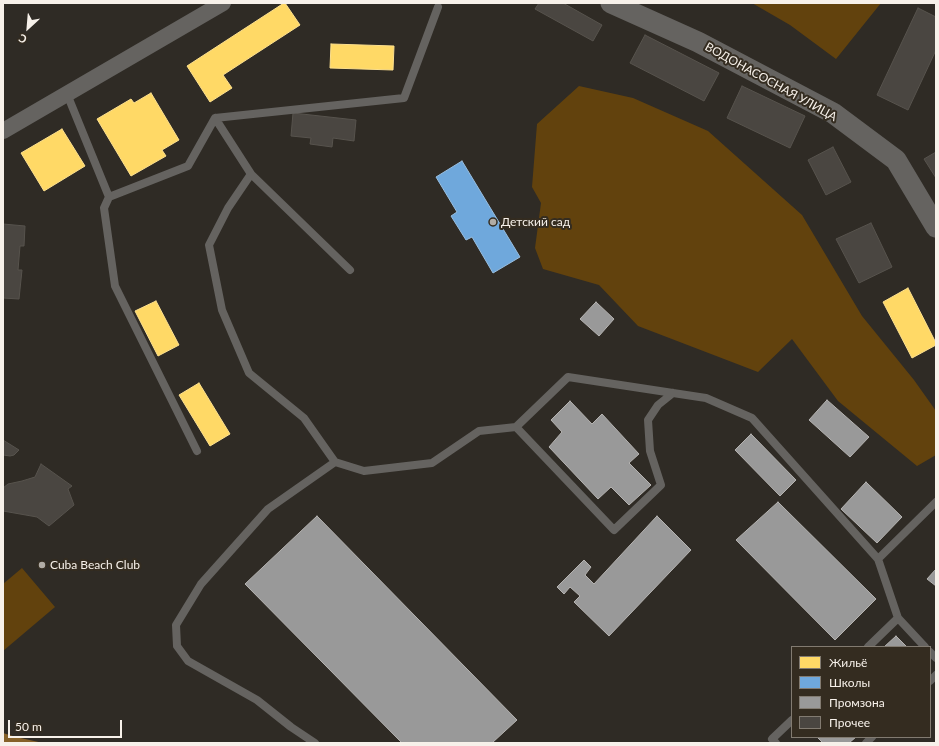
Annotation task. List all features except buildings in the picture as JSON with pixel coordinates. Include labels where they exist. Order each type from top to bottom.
[{"type":"street","points":[[4,130],[223,3]]},
{"type":"street","name":"ВОДОНАСОСНАЯ УЛИЦА","points":[[611,3],[698,42],[833,114],[896,160],[936,227]]},
{"type":"lane","points":[[215,118],[404,98],[438,7]]},
{"type":"lane","points":[[67,94],[109,197]]},
{"type":"lane","points":[[215,118],[251,174],[350,270]]},
{"type":"lane","points":[[198,451],[115,286],[104,208],[109,197],[188,166],[215,118]]},
{"type":"lane","points":[[251,174],[228,208],[209,244],[222,310],[249,373],[304,418],[335,462],[364,471],[432,463],[479,431],[516,426],[568,377],[706,398],[752,418],[878,559],[898,618],[924,646]]},
{"type":"lane","points":[[516,426],[614,530],[661,484],[650,451],[648,420],[658,405],[674,392]]},
{"type":"lane","points":[[315,743],[291,727],[257,700],[188,661],[177,646],[176,625],[201,584],[268,510],[335,462]]},
{"type":"lane","points":[[878,559],[936,502]]},
{"type":"lane","points":[[869,646],[898,618]]},
{"type":"lane","points":[[776,743],[772,740],[791,721]]},
{"type":"shaded area","points":[[752,3],[881,3],[836,59],[790,25]]},
{"type":"shaded area","points":[[579,86],[633,98],[708,131],[802,215],[862,316],[914,380],[936,411],[936,455],[917,466],[838,401],[792,339],[758,372],[638,326],[599,285],[543,269],[535,248],[541,203],[532,187],[537,124]]},
{"type":"shaded area","points":[[22,568],[55,607],[3,651],[3,584]]},
{"type":"shaded area","points":[[3,733],[16,737],[43,743],[3,743]]},
{"type":"place","name":"Детский сад","points":[[493,222]]},
{"type":"place","name":"Cuba Beach Club","points":[[42,565]]}]
